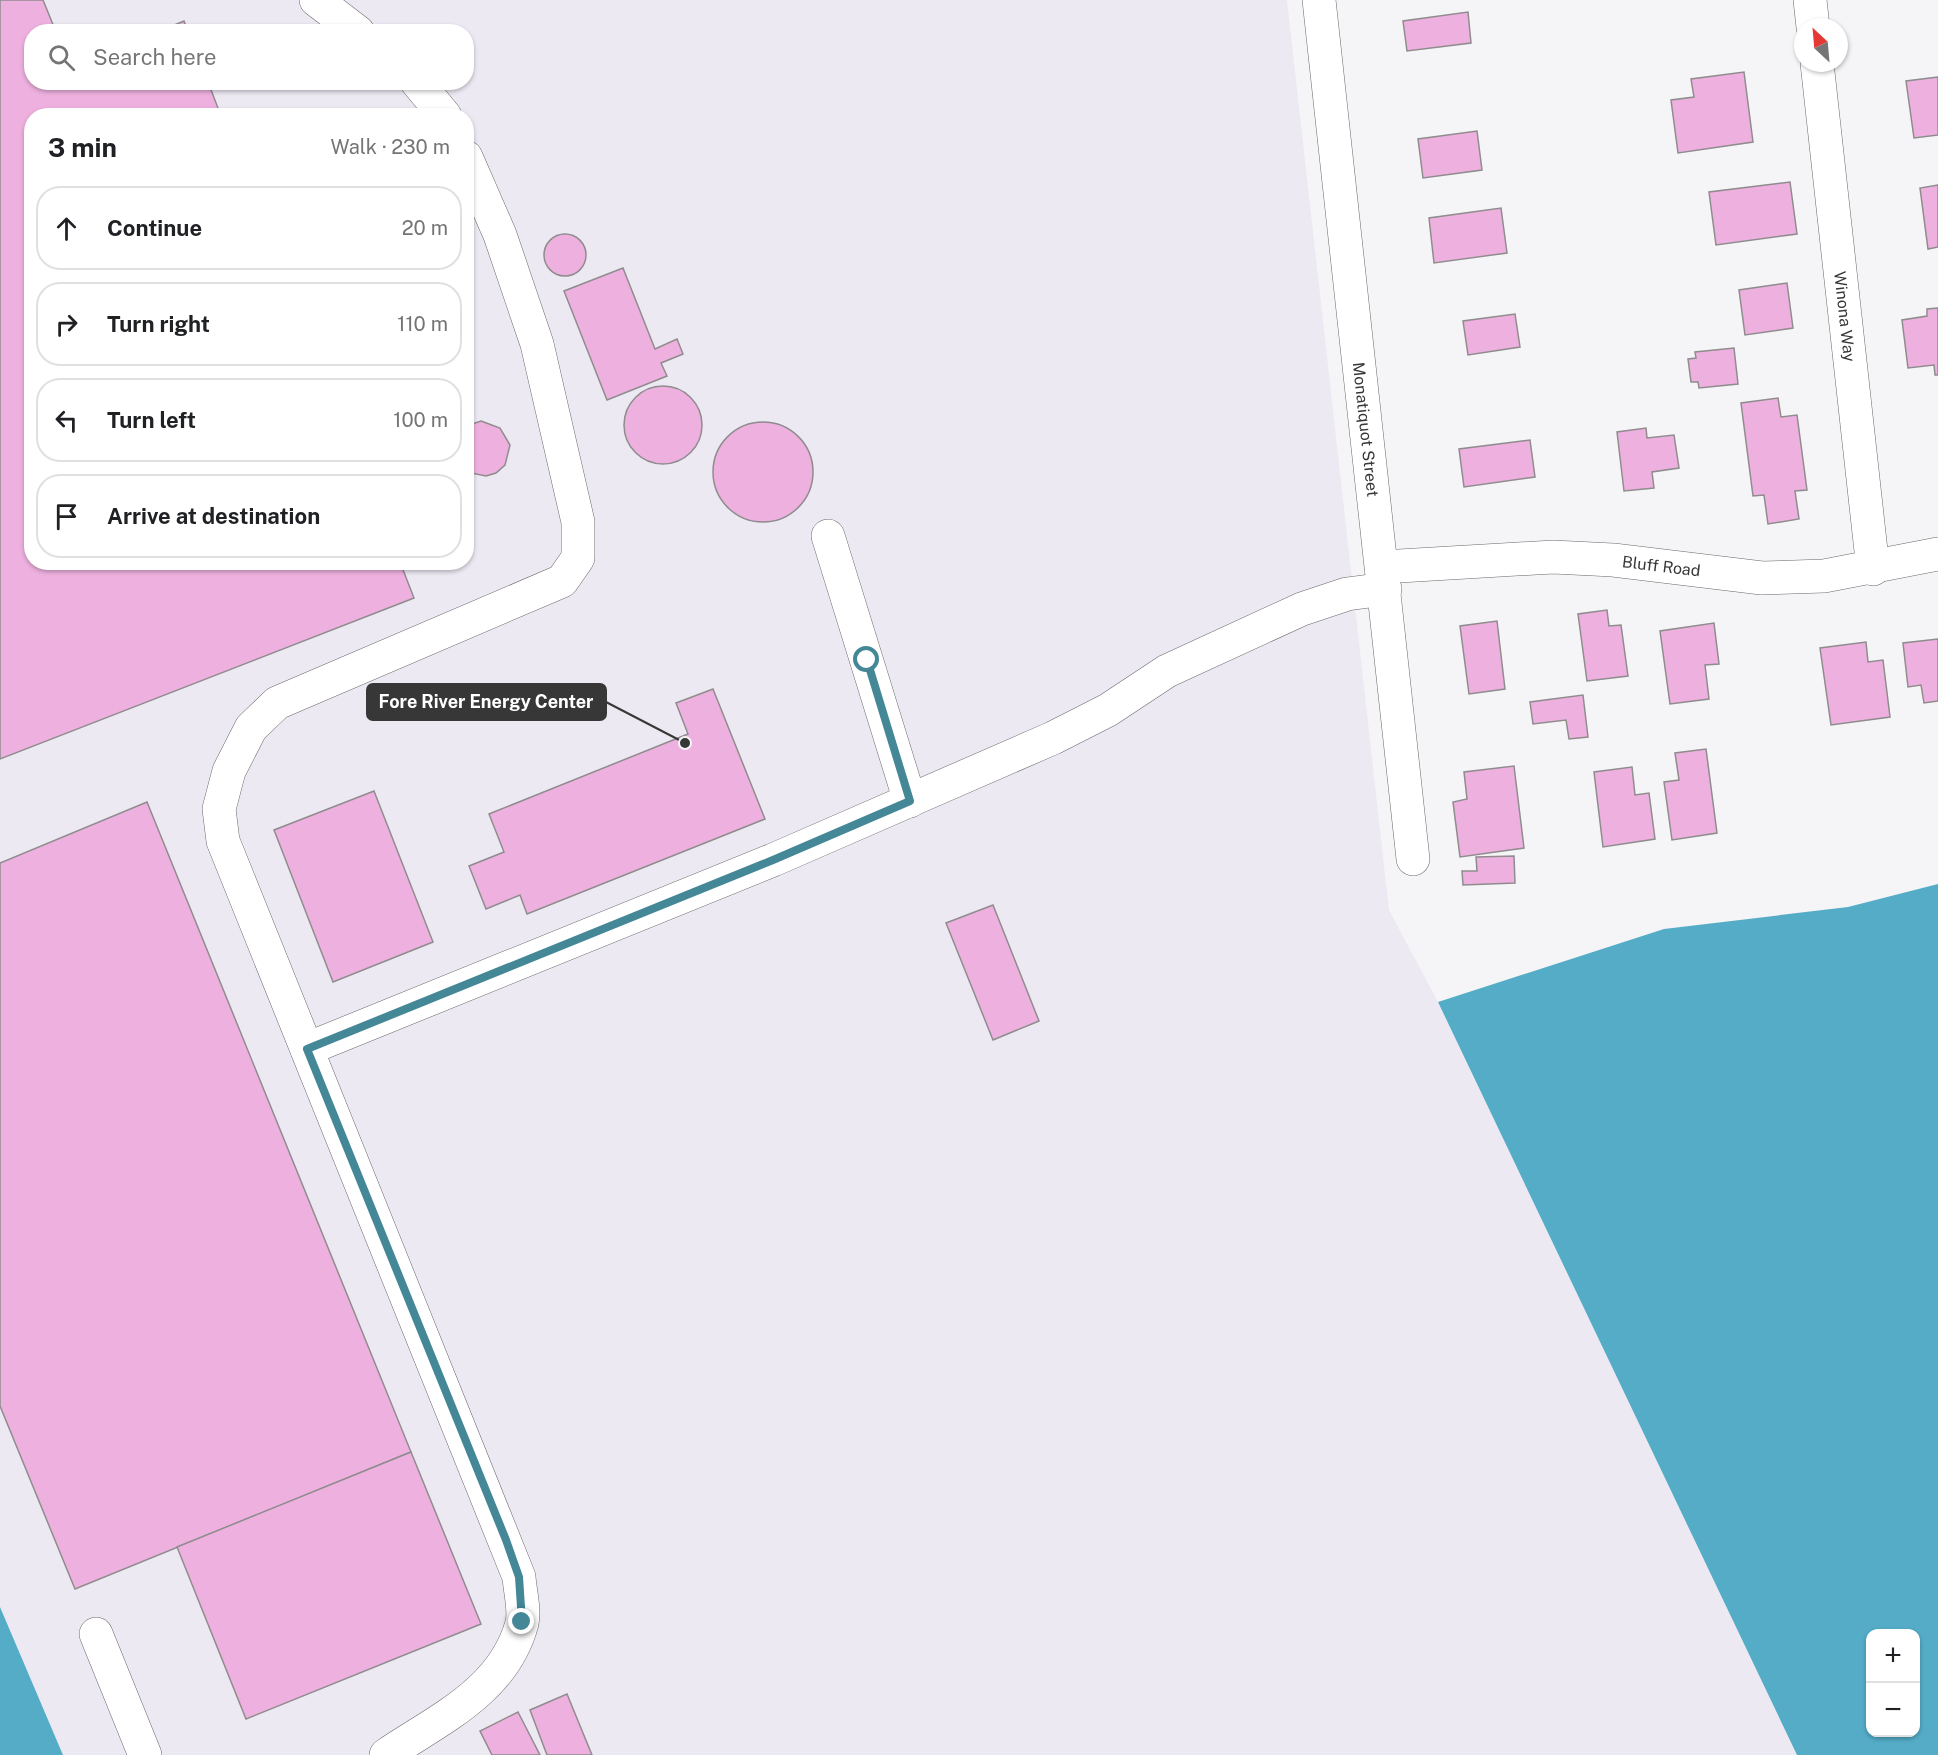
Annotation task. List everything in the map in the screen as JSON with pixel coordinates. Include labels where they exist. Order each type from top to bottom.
[{"type":"street","points":[[316,0],[348,24]]},
{"type":"street","name":"Monatiquot Street","points":[[1319,0],[1413,859]]},
{"type":"street","points":[[1810,0],[1812,18]]},
{"type":"street","name":"Winona Way","points":[[1818,72],[1873,568]]},
{"type":"street","points":[[424,90],[438,108]]},
{"type":"street","points":[[386,1755],[482,1691],[506,1661],[522,1622],[519,1577],[224,841],[219,809],[229,771],[251,729],[277,703],[562,581],[578,558],[578,522],[537,344],[500,235],[474,175]]},
{"type":"street","points":[[828,536],[910,801]]},
{"type":"street","name":"Bluff Road","points":[[307,1049],[773,860],[910,801],[1053,738],[1108,710],[1167,671],[1283,618],[1384,578],[1553,557],[1613,560],[1762,578],[1824,576],[1938,554]]},
{"type":"street","points":[[96,1634],[145,1755]]},
{"type":"shaded area","points":[[0,0],[1287,0],[1389,910],[1438,1002],[1797,1755],[63,1755],[0,1607]]},
{"type":"water","points":[[1938,884],[1938,1755],[1797,1755],[1438,1002],[1664,929],[1848,907]]},
{"type":"water","points":[[0,1607],[63,1755],[0,1755]]},
{"type":"building","points":[[0,0],[43,0],[53,24],[24,24],[24,90],[211,90],[218,108],[24,108],[24,570],[403,570],[414,598],[0,759]]},
{"type":"building","points":[[1468,12],[1471,43],[1407,51],[1403,21]]},
{"type":"building","points":[[1744,72],[1753,142],[1678,153],[1671,100],[1694,97],[1691,79]]},
{"type":"building","points":[[1938,77],[1938,135],[1914,138],[1906,81]]},
{"type":"building","points":[[1477,131],[1482,170],[1423,178],[1418,139]]},
{"type":"building","points":[[1790,182],[1797,234],[1716,245],[1709,192]]},
{"type":"building","points":[[1938,185],[1938,247],[1928,249],[1920,188]]},
{"type":"building","points":[[1501,208],[1507,253],[1434,263],[1429,218]]},
{"type":"building","points":[[565,234],[580,240],[586,255],[580,270],[565,276],[550,270],[544,255],[550,240]]},
{"type":"building","points":[[623,268],[655,349],[677,339],[683,354],[661,363],[667,376],[607,400],[564,291]]},
{"type":"building","points":[[1787,283],[1793,328],[1745,335],[1739,290]]},
{"type":"building","points":[[1938,308],[1938,375],[1935,375],[1934,365],[1908,368],[1902,320],[1927,316],[1927,309]]},
{"type":"building","points":[[1515,314],[1520,347],[1468,355],[1463,321]]},
{"type":"building","points":[[1734,348],[1738,384],[1699,388],[1698,382],[1691,382],[1688,359],[1696,358],[1695,352]]},
{"type":"building","points":[[663,386],[678,389],[695,403],[702,425],[699,440],[685,457],[663,464],[648,461],[631,447],[624,425],[627,410],[641,393]]},
{"type":"building","points":[[1778,398],[1781,417],[1797,415],[1807,490],[1795,491],[1799,519],[1768,524],[1764,495],[1753,496],[1741,403]]},
{"type":"building","points":[[481,421],[500,428],[510,445],[505,465],[496,473],[486,476],[474,474],[474,423]]},
{"type":"building","points":[[763,422],[782,425],[799,436],[810,453],[813,472],[810,491],[799,508],[782,519],[763,522],[744,519],[727,508],[716,491],[713,472],[716,453],[727,436],[744,425]]},
{"type":"building","points":[[1646,428],[1647,438],[1674,435],[1679,468],[1652,472],[1654,488],[1624,491],[1617,432]]},
{"type":"building","points":[[1530,440],[1535,477],[1464,487],[1459,449]]},
{"type":"building","points":[[1607,610],[1609,626],[1621,625],[1628,676],[1587,681],[1578,614]]},
{"type":"building","points":[[1497,621],[1505,689],[1469,694],[1460,626]]},
{"type":"building","points":[[1714,623],[1719,664],[1705,665],[1709,699],[1670,704],[1660,631]]},
{"type":"building","points":[[1938,639],[1938,701],[1924,703],[1921,685],[1908,687],[1903,643]]},
{"type":"building","points":[[1866,642],[1868,662],[1883,660],[1890,717],[1831,725],[1820,648]]},
{"type":"building","points":[[713,689],[765,819],[527,914],[520,895],[486,909],[469,866],[504,852],[489,814],[688,734],[676,703]]},
{"type":"building","points":[[1583,695],[1588,737],[1569,739],[1566,720],[1533,724],[1530,702]]},
{"type":"building","points":[[1706,749],[1717,833],[1672,840],[1664,782],[1679,780],[1675,753]]},
{"type":"building","points":[[1514,766],[1524,848],[1460,857],[1453,802],[1467,799],[1464,772]]},
{"type":"building","points":[[1632,767],[1635,795],[1649,793],[1655,839],[1603,847],[1594,772]]},
{"type":"building","points":[[374,791],[433,942],[333,982],[274,830]]},
{"type":"building","points":[[147,802],[411,1452],[75,1589],[0,1406],[0,863]]},
{"type":"building","points":[[1514,856],[1515,883],[1463,885],[1462,871],[1477,871],[1476,857]]},
{"type":"building","points":[[993,905],[1039,1021],[993,1040],[946,923]]},
{"type":"building","points":[[411,1452],[481,1624],[246,1719],[177,1547]]},
{"type":"building","points":[[567,1694],[592,1755],[547,1755],[530,1710]]},
{"type":"building","points":[[518,1712],[540,1755],[492,1755],[480,1731]]},
{"type":"place","name":"Fore River Energy Center","points":[[685,743]]},
{"type":"route","points":[[522,1622],[519,1577],[506,1540],[307,1049],[773,860],[910,801],[867,660]]}]
